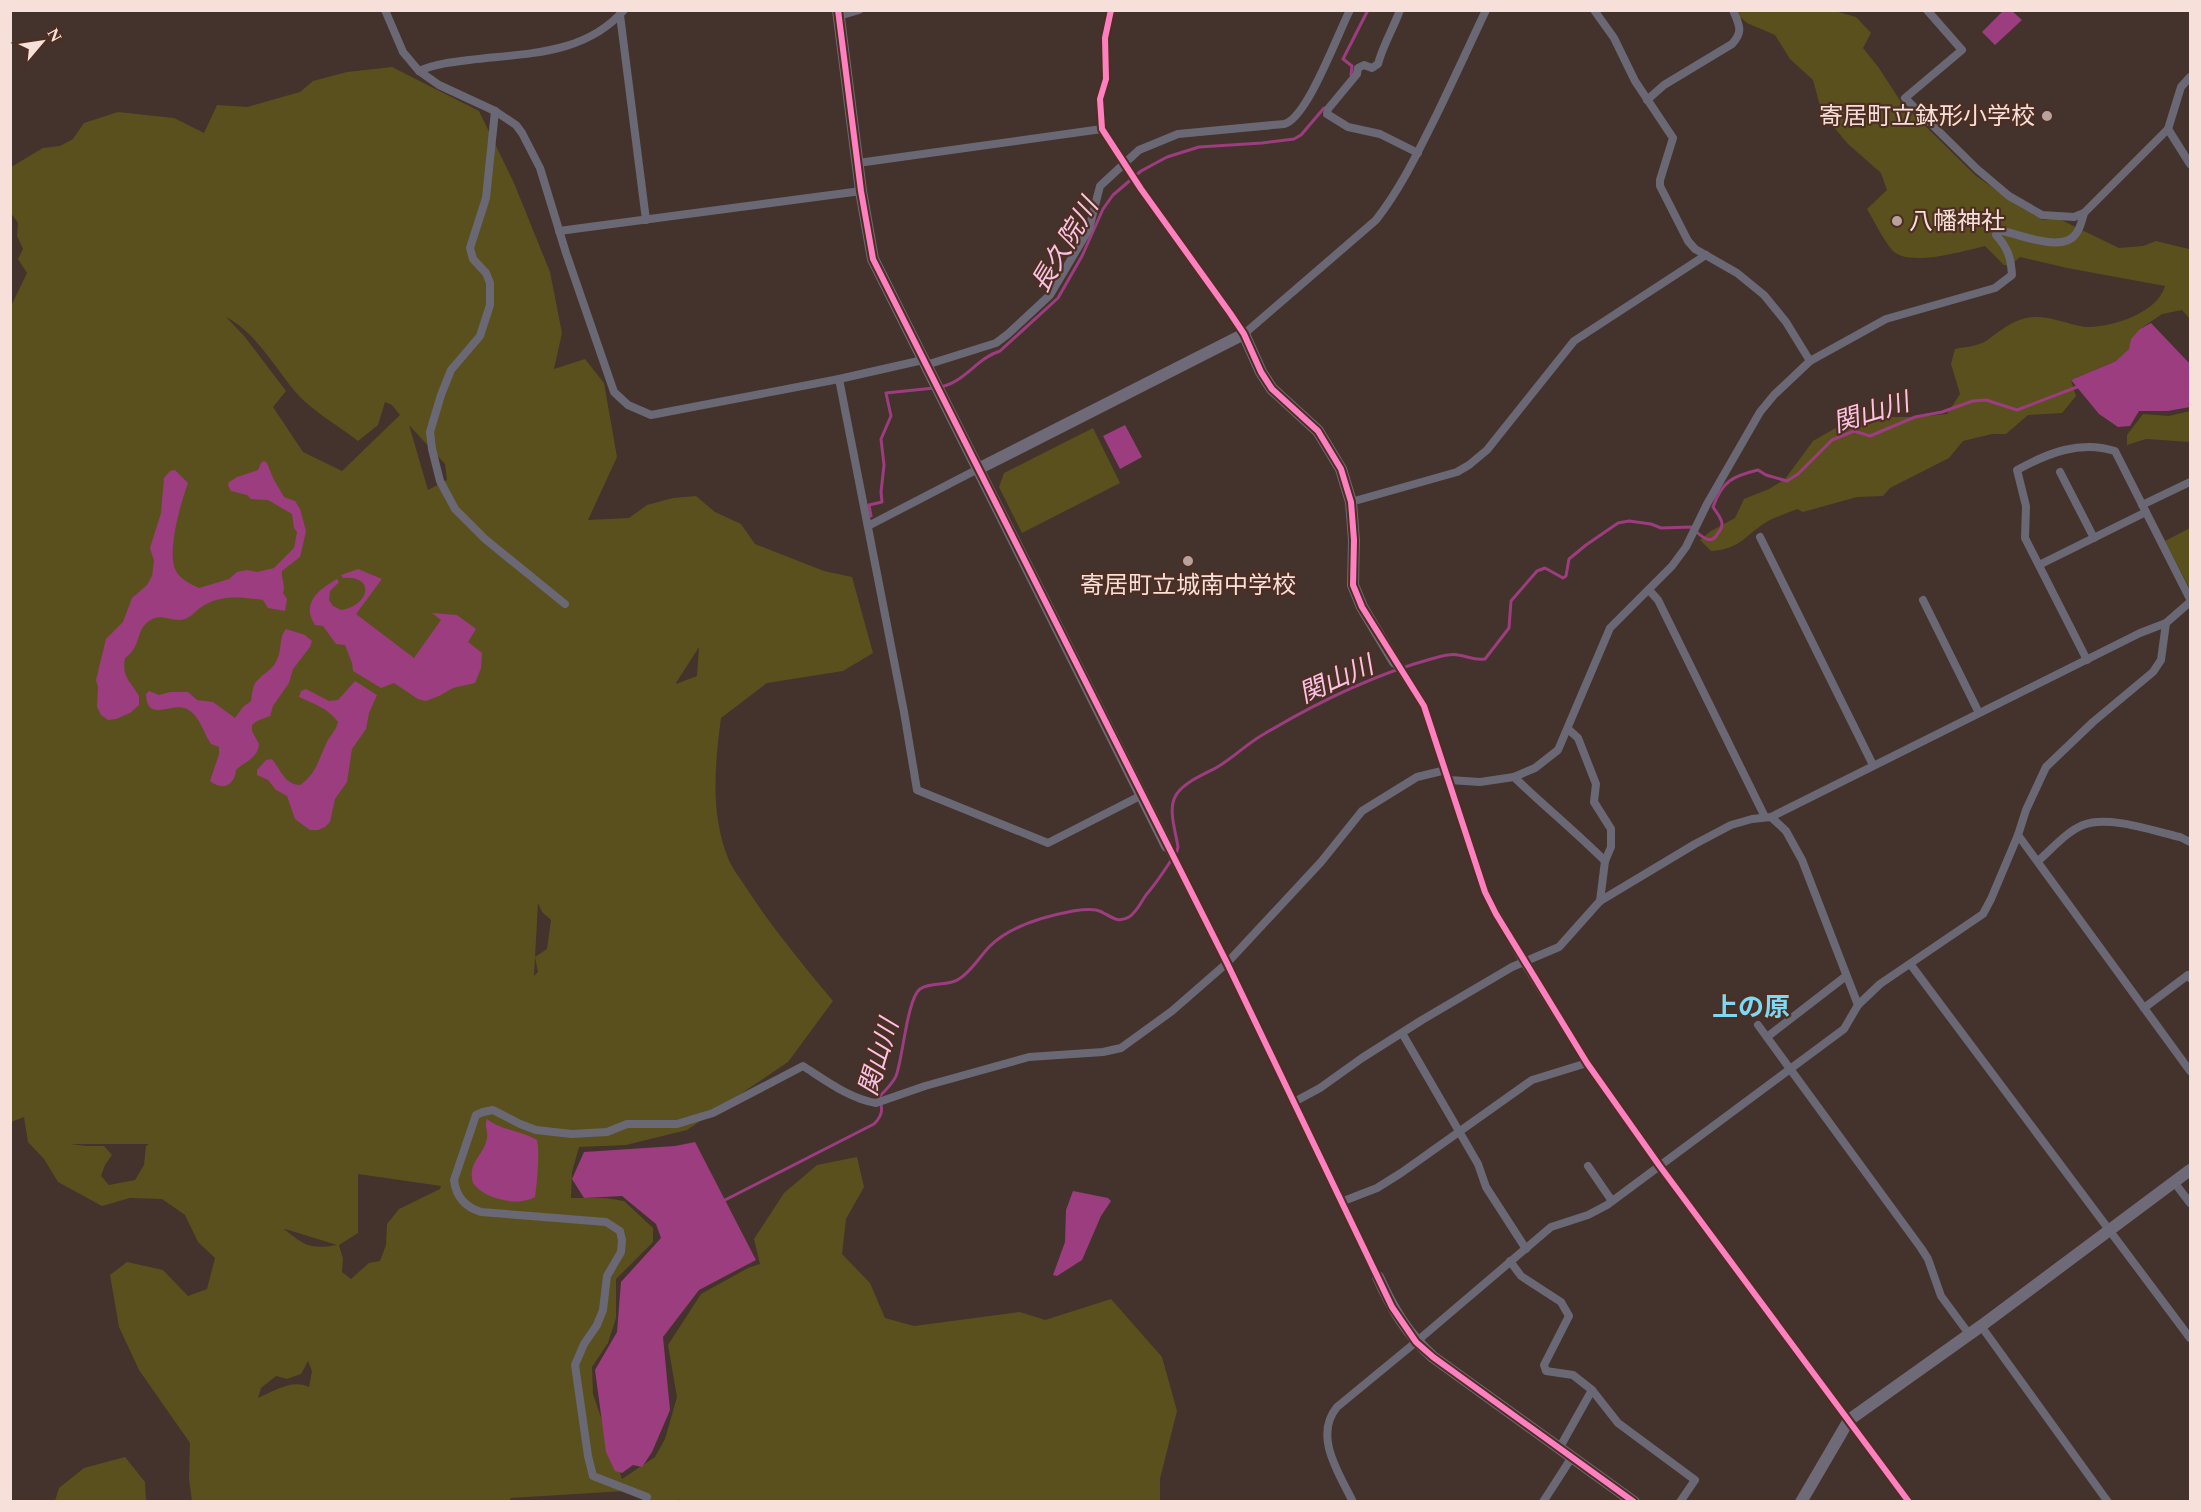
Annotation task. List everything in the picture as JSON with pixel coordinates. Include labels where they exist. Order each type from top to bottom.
[{"type":"street","points":[[385,10],[403,52],[419,71],[439,85],[495,111],[516,125],[522,134],[540,168],[614,392],[628,405],[651,415],[924,362],[996,343],[1050,295],[1089,229],[1100,186],[1124,162],[1138,150],[1178,134],[1290,122],[1296,118],[1328,63],[1350,10]]},
{"type":"street","points":[[419,71],[430,66],[569,47],[589,39],[622,12],[629,10]]},
{"type":"street","points":[[859,10],[838,13],[861,190],[873,259],[1227,963],[1392,1307],[1416,1342],[1433,1357],[1635,1502]]},
{"type":"street","points":[[1111,10],[1105,38],[1106,79],[1100,99],[1102,129],[1141,189],[1244,334],[1261,372],[1272,389],[1318,431],[1341,469],[1351,502],[1354,540],[1353,585],[1362,607],[1424,706],[1485,891],[1523,961],[1587,1063],[1659,1165],[1909,1502]]},
{"type":"street","points":[[1400,10],[1392,32],[1382,49],[1378,64],[1372,68],[1364,65],[1358,68],[1357,74],[1328,109],[1327,114],[1348,127],[1380,134],[1418,153]]},
{"type":"street","points":[[868,526],[1244,334],[1376,220],[1396,194],[1486,10]]},
{"type":"street","points":[[1594,10],[1614,38],[1635,81],[1673,138],[1659,180],[1688,241],[1695,249],[1737,273],[1764,295],[1781,315],[1810,361]]},
{"type":"street","points":[[1647,100],[1664,85],[1732,44],[1738,38],[1740,25],[1732,10]]},
{"type":"street","points":[[1927,10],[1962,50],[1905,98],[1977,169],[2009,196],[2042,215],[2074,217],[2084,213],[2168,129],[2181,87],[2190,77]]},
{"type":"street","points":[[622,12],[646,220]]},
{"type":"street","points":[[495,111],[486,198],[470,248],[473,259],[486,273],[490,283],[490,305],[480,336],[452,370],[441,395],[430,432],[432,449],[440,481],[455,509],[485,538],[565,604]]},
{"type":"street","points":[[858,163],[1102,129]]},
{"type":"street","points":[[2168,129],[2190,164]]},
{"type":"street","points":[[559,231],[861,190]]},
{"type":"street","points":[[1449,780],[1480,782],[1514,777],[1535,768],[1558,750],[1610,628],[1649,590],[1686,547],[1707,504],[1760,412],[1774,395],[1810,361],[1886,319],[1995,288],[2001,284],[2012,275],[2011,259],[2006,245],[1995,235],[1997,231],[2048,243],[2067,241],[2075,236],[2084,213]]},
{"type":"street","points":[[1351,502],[1457,472],[1469,465],[1487,450],[1574,341],[1706,255]]},
{"type":"street","points":[[839,379],[917,790],[1048,843],[1142,795]]},
{"type":"street","points":[[1294,1102],[1320,1088],[1402,1033],[1523,961],[1559,947],[1599,901],[1695,844],[1731,825],[1768,817],[1979,713],[2086,660],[2140,633],[2166,623],[2190,601],[2115,451],[2079,446],[2057,451],[2017,470],[2026,506],[2025,538],[2086,660]]},
{"type":"street","points":[[2060,472],[2094,538]]},
{"type":"street","points":[[2039,565],[2094,538],[2190,482]]},
{"type":"street","points":[[1760,537],[1873,765]]},
{"type":"street","points":[[1649,590],[1658,600],[1768,817],[1786,831],[1802,860],[1858,1005]]},
{"type":"street","points":[[1923,600],[1979,713]]},
{"type":"street","points":[[1353,1502],[1327,1445],[1326,1430],[1328,1420],[1347,1396],[1416,1342],[1551,1227],[1588,1215],[1612,1201],[1844,1029],[1858,1005],[1880,984],[1983,914],[2046,767],[2093,722],[2153,672],[2161,660],[2166,623]]},
{"type":"street","points":[[1568,729],[1578,738],[1596,784],[1594,802],[1611,829],[1611,848],[1605,861],[1599,901]]},
{"type":"street","points":[[647,1497],[593,1476],[575,1365],[603,1310],[607,1276],[621,1252],[620,1231],[606,1222],[481,1212],[464,1204],[455,1189],[454,1180],[476,1115],[494,1110],[536,1130],[572,1134],[607,1132],[627,1124],[677,1124],[713,1113],[803,1066],[836,1086],[868,1102],[876,1103],[925,1086],[1029,1057],[1102,1052],[1121,1048],[1172,1011],[1227,963],[1321,862],[1362,811],[1417,777],[1446,770]]},
{"type":"street","points":[[1514,777],[1545,807],[1571,827],[1605,861]]},
{"type":"street","points":[[2038,861],[2071,831],[2084,825],[2104,821],[2180,837],[2190,842]]},
{"type":"street","points":[[2018,835],[2190,1071]]},
{"type":"street","points":[[1911,965],[2190,1338]]},
{"type":"street","points":[[2144,1008],[2188,975],[2190,978]]},
{"type":"street","points":[[1767,1036],[1846,976]]},
{"type":"street","points":[[1758,1025],[1921,1248],[1928,1259],[1941,1296],[1969,1334]]},
{"type":"street","points":[[1402,1033],[1478,1164],[1486,1187],[1526,1249]]},
{"type":"street","points":[[1341,1202],[1377,1188],[1532,1080],[1587,1063]]},
{"type":"street","points":[[1588,1166],[1612,1201]]},
{"type":"street","points":[[1801,1502],[1849,1420],[1981,1326],[2190,1170]]},
{"type":"street","points":[[2174,1182],[2190,1203]]},
{"type":"street","points":[[1510,1261],[1521,1276],[1561,1302],[1569,1317],[1544,1365],[1546,1371],[1573,1375],[1592,1390],[1618,1423],[1695,1480],[1680,1502]]},
{"type":"street","points":[[1981,1326],[2108,1502]]},
{"type":"street","points":[[1560,1447],[1592,1390]]},
{"type":"street","points":[[1543,1502],[1572,1457]]},
{"type":"shaded area","points":[[1738,11],[1835,11],[1856,17],[1871,33],[1863,48],[1901,102],[1975,175],[2018,206],[2043,220],[2059,219],[2119,248],[2143,246],[2156,241],[2189,249],[2190,319],[2182,310],[2162,314],[2140,329],[2129,349],[2118,360],[2071,380],[2076,396],[2062,413],[2028,415],[2006,434],[1992,434],[1963,441],[1949,458],[1890,488],[1883,496],[1857,497],[1803,512],[1797,509],[1770,520],[1737,544],[1722,550],[1711,551],[1700,540],[1735,518],[1744,499],[1769,489],[1785,479],[1813,441],[1846,422],[1877,417],[1947,414],[1960,394],[1951,364],[1955,349],[1983,343],[2009,325],[2028,318],[2049,318],[2089,327],[2122,321],[2144,311],[2153,304],[2165,286],[2020,257],[2010,266],[2004,265],[1985,246],[1923,258],[1911,258],[1892,250],[1867,209],[1887,190],[1881,173],[1848,144],[1822,113],[1813,80],[1790,59],[1775,35],[1747,23],[1740,17]]},
{"type":"shaded area","points":[[2003,11],[2012,11],[2022,20],[1995,45],[1982,32]]},
{"type":"shaded area","points":[[392,67],[479,111],[514,183],[550,272],[562,333],[554,369],[585,359],[604,383],[617,457],[588,520],[629,518],[647,505],[673,498],[696,496],[715,512],[741,524],[755,544],[824,571],[852,577],[873,653],[843,671],[767,683],[721,718],[719,735],[716,806],[722,841],[730,862],[778,933],[833,1001],[788,1062],[687,1130],[626,1145],[579,1147],[572,1172],[571,1198],[606,1198],[624,1201],[653,1228],[653,1242],[616,1279],[616,1318],[608,1343],[592,1367],[593,1394],[622,1479],[655,1457],[665,1439],[677,1397],[668,1345],[701,1294],[748,1268],[760,1264],[754,1239],[784,1193],[817,1165],[857,1157],[864,1187],[846,1219],[842,1254],[870,1283],[885,1318],[914,1326],[1020,1312],[1045,1320],[1111,1299],[1162,1357],[1177,1411],[1160,1479],[1160,1501],[685,1502],[673,1497],[682,1501],[640,1502],[643,1494],[624,1491],[511,1498],[508,1502],[192,1501],[189,1479],[190,1443],[139,1370],[119,1327],[110,1275],[127,1262],[163,1270],[188,1296],[207,1289],[215,1258],[198,1242],[185,1215],[162,1199],[130,1198],[102,1206],[58,1182],[44,1159],[28,1142],[24,1117],[11,1122],[10,308],[27,273],[18,259],[23,249],[17,236],[18,223],[11,213],[11,167],[43,148],[60,146],[73,139],[84,123],[118,112],[174,118],[204,133],[217,105],[247,107],[300,92],[313,81],[347,72]],"holes":[[[226,317],[248,333],[302,399],[358,441],[378,425],[385,402],[392,405],[400,415],[342,471],[303,452],[273,407],[286,391],[245,337]],[[409,425],[445,464],[447,480],[428,490]],[[699,647],[697,676],[676,683]],[[538,903],[542,912],[551,920],[547,949],[535,957]],[[535,957],[538,972],[534,976]],[[70,1144],[149,1144],[146,1146],[144,1165],[135,1180],[109,1185],[101,1176],[112,1155],[104,1146]],[[358,1174],[441,1186],[440,1189],[399,1209],[387,1224],[386,1245],[380,1261],[369,1263],[351,1279],[342,1272],[343,1259],[339,1245],[358,1233]],[[284,1229],[337,1245],[320,1247],[302,1242]],[[308,1361],[312,1371],[309,1387],[289,1385],[258,1398],[261,1388],[276,1376],[287,1379],[301,1374]]]},
{"type":"shaded area","points":[[2151,323],[2190,364],[2190,407],[2168,411],[2139,411],[2130,426],[2118,427],[2099,414],[2071,380],[2116,361],[2129,349],[2131,339],[2140,329]]},
{"type":"shaded area","points":[[2190,411],[2190,442],[2146,439],[2127,445],[2127,435],[2143,414],[2169,416]]},
{"type":"shaded area","points":[[1125,425],[1142,457],[1120,469],[1103,436]]},
{"type":"shaded area","points":[[1093,428],[1120,483],[1022,533],[999,487],[1004,473]]},
{"type":"shaded area","points":[[264,461],[284,497],[295,501],[300,509],[306,531],[300,557],[282,571],[283,593],[287,599],[285,611],[268,608],[263,600],[230,598],[215,600],[189,617],[180,620],[161,617],[149,621],[142,629],[134,649],[125,658],[124,664],[127,678],[139,696],[139,705],[130,713],[108,720],[101,715],[97,707],[96,680],[106,639],[123,622],[132,598],[147,585],[152,576],[154,561],[150,548],[161,513],[164,478],[170,471],[175,470],[188,483],[176,527],[173,563],[181,577],[199,588],[229,579],[237,572],[247,570],[257,572],[274,568],[294,548],[297,532],[294,528],[292,514],[268,500],[251,499],[247,495],[231,491],[228,485],[237,477],[258,470]]},
{"type":"shaded area","points":[[2190,528],[2190,589],[2165,541]]},
{"type":"shaded area","points":[[358,569],[382,579],[356,614],[414,658],[441,620],[432,613],[457,615],[476,629],[468,642],[482,653],[481,668],[475,683],[453,688],[426,701],[418,699],[394,683],[381,688],[353,671],[345,645],[336,644],[323,626],[315,625],[310,610],[318,593],[337,579],[339,582],[330,591],[329,600],[333,606],[341,610],[358,603],[363,597],[365,586],[361,581],[354,578],[343,578],[341,575]]},
{"type":"shaded area","points":[[286,629],[305,635],[312,641],[310,647],[293,669],[289,683],[273,706],[270,716],[252,725],[252,731],[259,744],[256,753],[236,770],[230,783],[219,786],[210,781],[219,747],[211,744],[198,720],[191,712],[181,707],[161,710],[151,708],[147,703],[146,694],[149,691],[159,695],[170,692],[188,692],[197,700],[213,702],[235,718],[251,701],[256,682],[276,662],[282,635]]},
{"type":"shaded area","points":[[355,681],[377,695],[369,713],[366,729],[352,749],[347,782],[335,799],[330,822],[318,830],[310,830],[295,819],[287,796],[276,790],[268,780],[257,775],[257,770],[266,760],[272,759],[283,776],[290,782],[300,785],[305,781],[316,767],[338,722],[325,710],[299,697],[301,691],[306,689],[329,701],[338,700]]},
{"type":"shaded area","points":[[487,1119],[499,1126],[537,1140],[535,1197],[520,1201],[502,1200],[478,1189],[473,1183],[472,1170],[487,1138]]},
{"type":"shaded area","points":[[695,1142],[756,1260],[699,1290],[663,1337],[670,1410],[652,1452],[642,1467],[633,1465],[622,1473],[615,1471],[606,1452],[595,1370],[617,1332],[621,1282],[661,1238],[656,1224],[622,1196],[584,1198],[572,1179],[584,1152],[675,1146]]},
{"type":"shaded area","points":[[1073,1191],[1108,1198],[1111,1201],[1101,1216],[1082,1260],[1057,1276],[1053,1275],[1065,1242],[1066,1210]]},
{"type":"shaded area","points":[[125,1457],[145,1482],[146,1501],[55,1501],[59,1488],[84,1468]]},
{"type":"waterway","name":"長久院川","points":[[1351,75],[1352,66],[1343,59],[1368,10]]},
{"type":"waterway","name":"長久院川","points":[[940,387],[956,381],[984,359],[1000,351],[1058,298],[1082,256],[1103,209],[1113,195],[1141,171],[1167,157],[1199,147],[1294,139],[1301,135],[1324,108]]},
{"type":"waterway","name":"関山川","points":[[725,1200],[874,1124],[881,1112],[879,1097],[891,1084],[899,1068],[912,1004],[920,989],[959,979],[998,939],[1029,923],[1082,910],[1101,911],[1120,920],[1132,915],[1177,851],[1172,808],[1178,792],[1219,766],[1252,741],[1304,711],[1388,673],[1452,654],[1485,659],[1509,628],[1511,601],[1537,571],[1545,568],[1563,578],[1566,576],[1569,559],[1618,523],[1629,521],[1661,528],[1691,527],[1701,536],[1708,540],[1712,539],[1722,525],[1713,507],[1716,498],[1725,485],[1735,477],[1758,470],[1766,475],[1787,481],[1798,474],[1832,440],[1854,431],[1870,436],[1915,417],[1942,412],[1973,401],[1986,400],[2017,410],[2077,387]]},
{"type":"waterway","name":"長久院川","points":[[871,516],[869,505],[882,502],[884,465],[881,439],[891,416],[886,393],[934,388]]},
{"type":"cycle path","points":[[838,10],[861,191],[873,259],[1227,963],[1392,1307],[1416,1342],[1433,1357],[1634,1502]]},
{"type":"cycle path","points":[[1111,10],[1105,38],[1106,79],[1100,99],[1102,129],[1141,189],[1244,334],[1261,372],[1272,389],[1318,431],[1341,469],[1351,502],[1354,540],[1353,585],[1362,607],[1424,706],[1485,892],[1496,914],[1587,1063],[1659,1165],[1909,1502]]},
{"type":"place","name":"寄居町立鉢形小学校","points":[[2047,116]]},
{"type":"place","name":"八幡神社","points":[[1897,221]]},
{"type":"place","name":"寄居町立城南中学校","points":[[1188,561]]},
{"type":"district","name":"上の原","points":[[1751,1007]]}]
